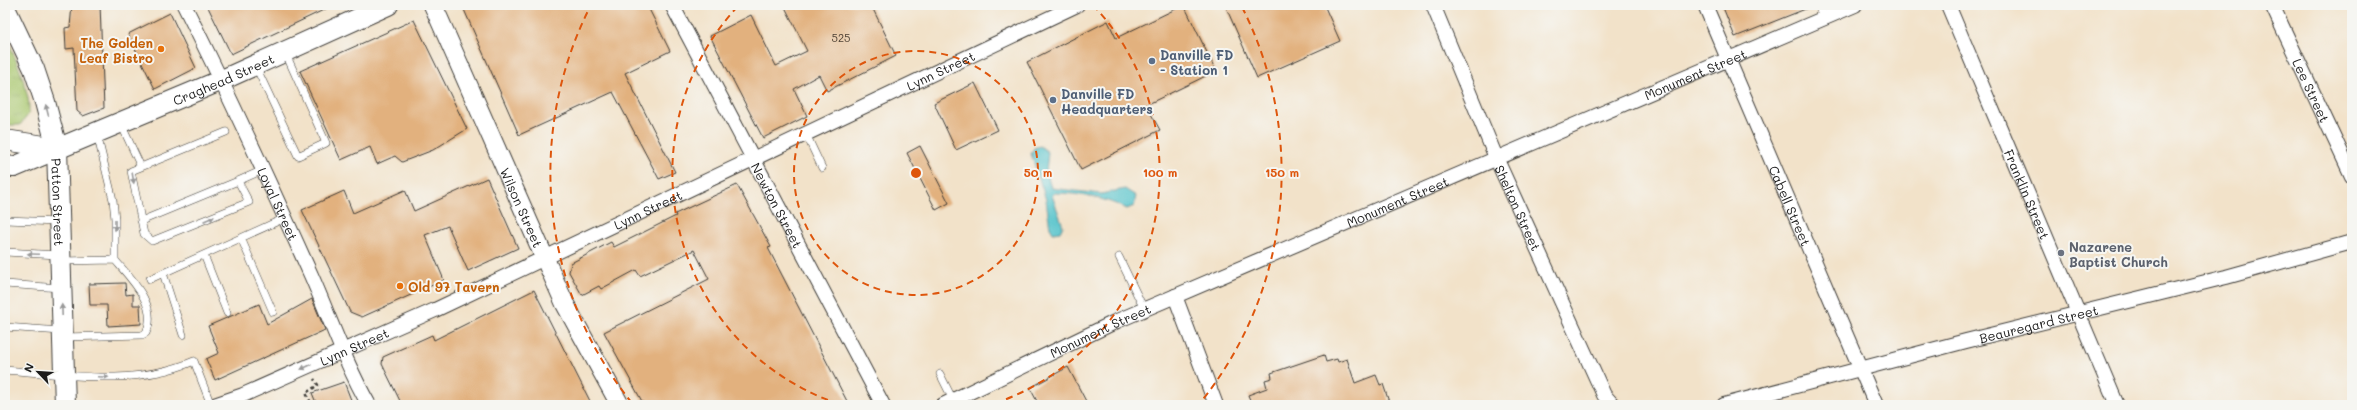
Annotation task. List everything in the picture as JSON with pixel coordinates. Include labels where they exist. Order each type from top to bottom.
[{"type":"main road","name":"Craghead Street","points":[[5,166],[14,167],[222,80],[388,5]]},
{"type":"main road","name":"Patton Street","points":[[8,20],[34,69],[45,102],[57,148],[65,405]]},
{"type":"main road","points":[[5,140],[57,148]]},
{"type":"street","name":"Loyal Street","points":[[184,5],[222,80],[285,218],[342,351],[369,405]]},
{"type":"street","name":"Wilson Street","points":[[433,5],[565,304],[620,405]]},
{"type":"street","name":"Newton Street","points":[[672,5],[883,405]]},
{"type":"street","name":"Lynn Street","points":[[212,405],[243,395],[436,310],[1077,5]]},
{"type":"street","name":"Shelton Street","points":[[1433,5],[1497,160],[1604,395],[1613,405]]},
{"type":"street","name":"Cabell Street","points":[[1705,5],[1876,405]]},
{"type":"street","name":"Monument Street","points":[[948,403],[1144,309],[1497,160],[1855,5]]},
{"type":"street","name":"Franklin Street","points":[[1948,5],[2117,405]]},
{"type":"street","name":"Lee Street","points":[[2272,5],[2352,176]]},
{"type":"street","name":"Beauregard Street","points":[[1724,405],[1862,370],[1966,341],[2226,277],[2352,242]]},
{"type":"street","points":[[1175,296],[1216,405]]},
{"type":"lane","points":[[1818,5],[1824,19]]},
{"type":"lane","points":[[255,65],[298,156],[326,143],[284,52]]},
{"type":"lane","points":[[120,122],[141,167]]},
{"type":"lane","points":[[5,326],[63,334],[142,335],[146,333],[150,320],[141,291],[115,260],[115,219],[113,200],[96,132]]},
{"type":"lane","points":[[226,132],[132,171],[144,234],[152,241],[249,202],[238,181]]},
{"type":"lane","points":[[806,134],[822,168]]},
{"type":"lane","points":[[141,221],[263,170]]},
{"type":"lane","points":[[150,279],[285,218]]},
{"type":"lane","points":[[5,220],[60,222]]},
{"type":"lane","points":[[241,238],[273,312]]},
{"type":"lane","points":[[5,252],[61,258],[115,260]]},
{"type":"lane","points":[[204,255],[227,312]]},
{"type":"lane","points":[[1119,257],[1144,309]]},
{"type":"lane","points":[[164,273],[183,334]]},
{"type":"lane","points":[[5,284],[62,288]]},
{"type":"lane","points":[[5,370],[120,378],[147,376],[178,368],[194,361],[212,405]]},
{"type":"lane","points":[[940,374],[948,403]]},
{"type":"path","points":[[304,405],[310,401],[306,393],[318,385],[316,378],[309,381]]},
{"type":"green space","points":[[5,34],[21,74],[28,98],[28,115],[20,125],[5,125]]},
{"type":"water","points":[[1040,146],[1048,152],[1046,171],[1051,188],[1101,194],[1125,189],[1136,196],[1134,206],[1127,209],[1110,202],[1091,197],[1054,193],[1052,195],[1063,226],[1060,232],[1053,233],[1050,228],[1046,200],[1031,154],[1034,148]]},
{"type":"building","points":[[72,5],[100,5],[104,108],[83,116],[77,111],[74,48],[66,49],[65,28],[70,27]]},
{"type":"building","points":[[207,5],[334,5],[231,54]]},
{"type":"building","points":[[462,5],[647,5],[670,51],[625,73],[675,172],[659,179],[613,92],[519,135]]},
{"type":"building","points":[[784,5],[871,5],[896,56],[827,91],[819,75],[794,89],[807,116],[763,138],[710,36],[751,15],[776,66],[807,51]]},
{"type":"building","points":[[1184,5],[1216,71],[1146,105],[1160,130],[1081,170],[1027,62],[1108,21],[1116,38]]},
{"type":"building","points":[[1225,5],[1324,5],[1340,41],[1257,78]]},
{"type":"building","points":[[1722,5],[1813,5],[1813,6],[1735,37]]},
{"type":"building","points":[[170,13],[196,68],[155,89],[128,34]]},
{"type":"building","points":[[414,20],[467,129],[433,150],[402,162],[395,156],[377,164],[370,147],[341,160],[300,71]]},
{"type":"building","points":[[975,83],[998,130],[956,150],[934,103]]},
{"type":"building","points":[[920,146],[949,203],[936,210],[907,153]]},
{"type":"building","points":[[487,178],[518,248],[468,271],[448,226],[425,235],[444,280],[362,317],[350,312],[302,210],[344,191],[353,213],[405,190],[414,211]]},
{"type":"building","points":[[737,185],[771,247],[768,248],[849,405],[644,405],[604,332],[709,279],[694,250],[640,276],[636,270],[601,289],[599,286],[582,295],[569,272],[571,263],[611,242],[614,247],[676,216],[675,214]]},
{"type":"building","points":[[125,283],[126,295],[133,294],[133,305],[140,305],[141,324],[108,326],[107,305],[90,305],[89,284]]},
{"type":"building","points":[[534,290],[592,405],[402,405],[382,364],[383,357],[432,335],[434,340]]},
{"type":"building","points":[[312,299],[325,330],[215,380],[206,359],[219,353],[208,326],[259,304],[267,324]]},
{"type":"building","points":[[1324,355],[1326,362],[1337,359],[1338,362],[1347,359],[1355,383],[1376,375],[1380,385],[1383,384],[1390,405],[1252,405],[1248,395],[1267,388],[1265,380],[1272,378],[1271,373]]},
{"type":"building","points":[[1068,367],[1088,405],[1039,405],[1030,388]]},
{"type":"building","points":[[344,382],[353,405],[317,405],[312,393]]},
{"type":"place","name":"The Golden Leaf Bistro","points":[[161,49]]},
{"type":"place","name":"Danville FD - Station 1","points":[[1152,61]]},
{"type":"place","name":"Danville FD Headquarters","points":[[1053,100]]},
{"type":"place","name":"Nazarene Baptist Church","points":[[2061,253]]},
{"type":"place","name":"Old 97 Tavern","points":[[400,286]]}]
